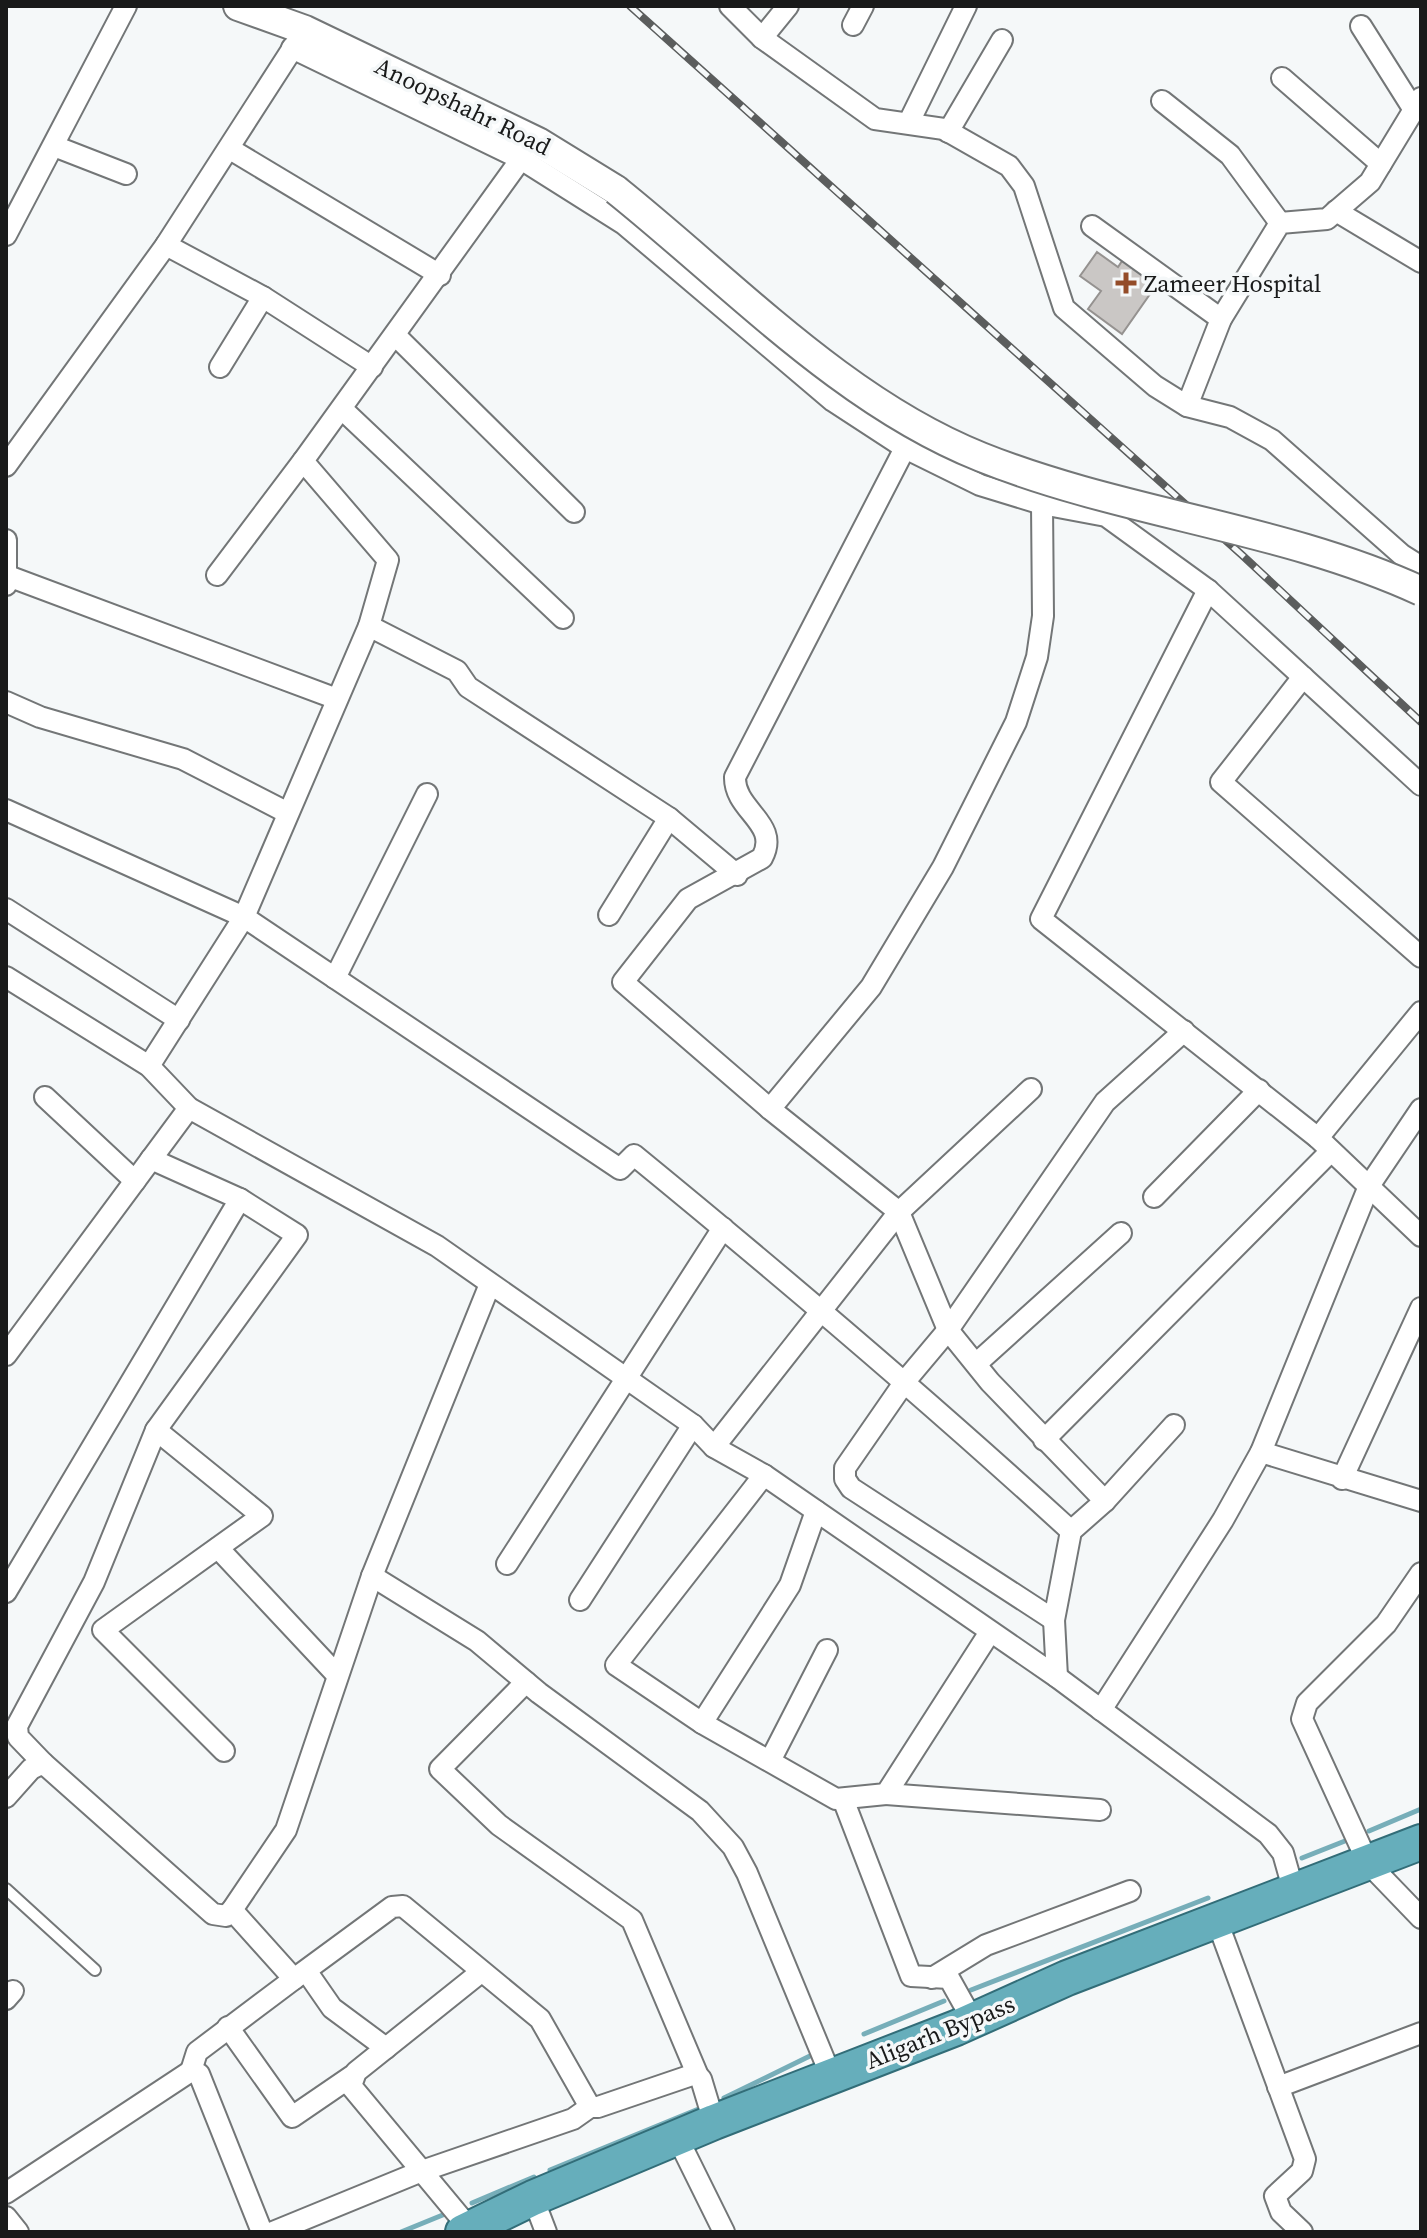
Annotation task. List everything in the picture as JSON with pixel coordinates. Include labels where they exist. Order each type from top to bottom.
[{"type":"highway","name":"Aligarh Bypass","points":[[467,2230],[533,2198],[714,2122],[973,2021],[1067,1978],[1421,1842]]},
{"type":"main road","name":"Anoopshahr Road","points":[[238,6],[298,39],[538,142],[616,190],[799,344],[853,385],[932,435],[1043,480],[1319,554],[1421,591]]},
{"type":"street","points":[[6,235],[126,6]]},
{"type":"street","points":[[730,6],[762,38],[875,119],[909,122],[948,132],[1009,166],[1024,186],[1064,308],[1155,386],[1187,406],[1230,417],[1272,440],[1402,555],[1421,567]]},
{"type":"street","points":[[762,38],[788,6]]},
{"type":"street","points":[[853,25],[863,6]]},
{"type":"street","points":[[909,122],[962,7]]},
{"type":"street","points":[[1280,223],[1327,219],[1370,182],[1417,104],[1361,26]]},
{"type":"street","points":[[6,466],[166,245],[298,39],[521,159],[624,224],[833,401],[905,448],[980,485],[1042,504],[1106,516],[1208,590],[1421,785]]},
{"type":"street","points":[[948,132],[1002,40]]},
{"type":"street","points":[[1282,78],[1381,164]]},
{"type":"street","points":[[1162,101],[1230,155],[1280,223]]},
{"type":"street","points":[[54,146],[126,174]]},
{"type":"street","points":[[230,149],[440,275]]},
{"type":"street","points":[[217,575],[396,336],[521,159]]},
{"type":"street","points":[[1336,211],[1421,262]]},
{"type":"street","points":[[1187,406],[1221,319],[1280,223]]},
{"type":"street","points":[[1092,226],[1221,319]]},
{"type":"street","points":[[166,245],[263,297],[372,367]]},
{"type":"street","points":[[220,367],[263,297]]},
{"type":"street","points":[[396,336],[574,512]]},
{"type":"street","points":[[342,409],[563,618]]},
{"type":"street","points":[[905,448],[735,777],[739,800],[766,830],[769,846],[762,858],[737,875],[688,899],[623,982],[770,1109],[899,1212],[948,1330],[1044,1440],[1105,1501]]},
{"type":"street","points":[[149,1066],[244,917],[369,626],[388,560],[303,461]]},
{"type":"street","points":[[770,1109],[871,987],[943,867],[1016,722],[1037,657],[1043,616],[1042,504]]},
{"type":"street","points":[[6,540],[7,581],[337,699]]},
{"type":"street","points":[[1208,590],[1041,919],[1324,1144],[1421,1236]]},
{"type":"street","points":[[369,626],[457,671],[468,687],[669,818],[737,875]]},
{"type":"street","points":[[1303,677],[1221,782],[1421,957]]},
{"type":"street","points":[[6,702],[40,717],[183,759],[288,813]]},
{"type":"street","points":[[335,978],[427,794]]},
{"type":"street","points":[[6,810],[244,917],[620,1169],[634,1155],[821,1314],[906,1380],[1071,1531]]},
{"type":"street","points":[[609,915],[669,818]]},
{"type":"street","points":[[6,909],[179,1020]]},
{"type":"street","points":[[6,977],[149,1066],[189,1108],[437,1246],[693,1425],[714,1447],[764,1475],[1057,1677],[1268,1834],[1283,1853],[1294,1892]]},
{"type":"street","points":[[1044,1440],[1324,1144],[1421,1012]]},
{"type":"street","points":[[1054,1620],[851,1488],[845,1479],[850,1457],[906,1380],[948,1330],[1105,1102],[1184,1031]]},
{"type":"street","points":[[714,1447],[899,1212],[1031,1089]]},
{"type":"street","points":[[1154,1197],[1259,1090]]},
{"type":"street","points":[[45,1097],[135,1181]]},
{"type":"street","points":[[6,1355],[189,1108]]},
{"type":"street","points":[[1101,1710],[1223,1520],[1261,1452],[1369,1186],[1421,1109]]},
{"type":"street","points":[[151,1159],[240,1199],[297,1235],[156,1430],[94,1582],[17,1726],[18,1737],[43,1763],[213,1914],[226,1916],[232,1910],[286,1830],[372,1576],[490,1284]]},
{"type":"street","points":[[6,1592],[240,1199]]},
{"type":"street","points":[[507,1564],[624,1377],[723,1228]]},
{"type":"street","points":[[977,1363],[1121,1233]]},
{"type":"street","points":[[1342,1479],[1421,1308]]},
{"type":"street","points":[[580,1600],[693,1425]]},
{"type":"street","points":[[1057,1677],[1054,1620],[1071,1531],[1105,1501],[1174,1425]]},
{"type":"street","points":[[156,1430],[262,1516],[103,1630],[224,1751]]},
{"type":"street","points":[[1261,1452],[1421,1501]]},
{"type":"street","points":[[764,1475],[616,1665],[702,1723],[836,1799],[886,1794],[1100,1810]]},
{"type":"street","points":[[702,1723],[790,1585],[816,1511]]},
{"type":"street","points":[[218,1548],[337,1675]]},
{"type":"street","points":[[1421,1573],[1386,1624],[1303,1709],[1302,1719],[1368,1863],[1421,1918]]},
{"type":"street","points":[[372,1576],[477,1641],[526,1682],[700,1811],[721,1831],[747,1873],[831,2076]]},
{"type":"street","points":[[886,1794],[990,1632]]},
{"type":"street","points":[[770,1761],[827,1650]]},
{"type":"street","points":[[526,1682],[442,1765],[441,1773],[527,1847],[632,1920],[698,2076],[714,2122]]},
{"type":"street","points":[[6,1797],[31,1769],[43,1763]]},
{"type":"street","points":[[843,1799],[911,1976],[953,1981],[973,2021]]},
{"type":"street","points":[[932,1978],[986,1945],[1130,1891]]},
{"type":"street","points":[[6,2193],[191,2071],[197,2052],[228,2027],[397,1906],[407,1909],[540,2019],[590,2107]]},
{"type":"street","points":[[232,1910],[332,2008],[386,2048]]},
{"type":"street","points":[[1217,1921],[1306,2165],[1280,2189],[1276,2205],[1302,2232]]},
{"type":"street","points":[[228,2027],[292,2117],[352,2076],[481,1972]]},
{"type":"street","points":[[1278,2087],[1421,2033]]},
{"type":"street","points":[[191,2071],[199,2074],[262,2232]]},
{"type":"street","points":[[273,2232],[422,2171],[573,2119],[590,2107],[598,2107],[690,2073],[698,2076]]},
{"type":"street","points":[[352,2076],[351,2086],[467,2230]]},
{"type":"street","points":[[678,2139],[724,2232]]},
{"type":"street","points":[[533,2198],[546,2232]]},
{"type":"street","points":[[6,2217],[18,2232]]},
{"type":"lane","points":[[6,1889],[95,1970]]},
{"type":"building","points":[[1097,252],[1118,267],[1128,252],[1162,277],[1122,334],[1088,309],[1101,291],[1080,276]]},
{"type":"waterway","points":[[1369,1831],[1421,1809]]},
{"type":"waterway","points":[[1302,1858],[1350,1839]]},
{"type":"waterway","points":[[971,1990],[1208,1898]]},
{"type":"waterway","points":[[864,2034],[944,2001]]},
{"type":"waterway","points":[[724,2098],[816,2053]]},
{"type":"waterway","points":[[550,2170],[701,2108]]},
{"type":"waterway","points":[[472,2203],[534,2177]]},
{"type":"waterway","points":[[401,2232],[450,2212]]},
{"type":"railway","points":[[630,6],[1242,555],[1421,722]]},
{"type":"place","name":"Zameer Hospital","points":[[1126,283]]}]
